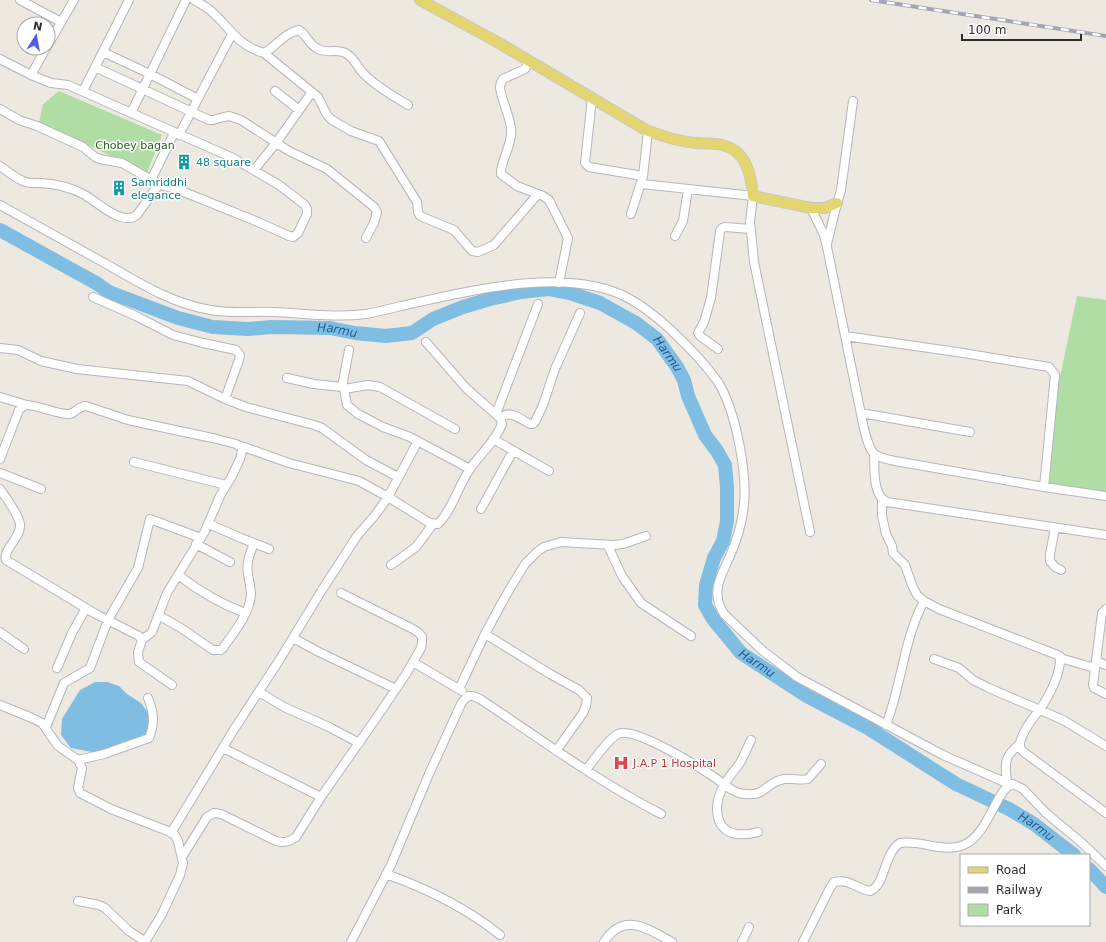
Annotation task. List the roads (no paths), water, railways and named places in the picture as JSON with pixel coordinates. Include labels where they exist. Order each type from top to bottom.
[{"type":"main road","points":[[420,0],[529,61],[648,131],[658,135],[695,143],[720,144],[732,148],[740,154],[746,167],[752,185],[753,196],[811,208],[825,208],[837,203]]},
{"type":"street","points":[[20,0],[61,22]]},
{"type":"street","points":[[56,31],[74,0]]},
{"type":"street","points":[[83,91],[129,0]]},
{"type":"street","points":[[131,113],[186,0]]},
{"type":"street","points":[[194,0],[209,10],[232,34],[251,48],[264,53],[312,92],[320,100],[327,115],[332,120],[351,131],[379,140],[416,202],[420,216],[454,230],[472,251],[478,252],[494,245],[538,194]]},
{"type":"street","points":[[264,53],[272,49],[290,32],[299,30],[304,33],[307,40],[318,50],[325,52],[338,51],[349,55],[360,70],[372,82],[408,105]]},
{"type":"street","points":[[151,180],[177,134],[192,112],[232,34]]},
{"type":"street","points":[[103,52],[198,99]]},
{"type":"street","points":[[31,75],[42,56]]},
{"type":"street","points":[[0,59],[42,80],[51,83],[68,84],[232,158],[279,185],[305,205],[307,214],[296,236],[289,236],[179,190],[160,185],[122,163],[100,159],[83,147],[37,126],[19,120],[0,109]]},
{"type":"street","points":[[529,61],[525,69],[501,82],[500,87],[509,116],[511,133],[501,174],[517,186],[546,197],[548,200],[568,238],[559,283]]},
{"type":"street","points":[[95,67],[192,112],[213,120],[224,116],[235,117],[296,155],[327,169],[374,207],[377,212],[366,238]]},
{"type":"street","points":[[275,91],[299,110]]},
{"type":"street","points":[[254,170],[276,143],[312,92]]},
{"type":"street","points":[[592,98],[585,164],[589,167],[688,189],[753,196],[750,229],[754,262],[810,532]]},
{"type":"street","points":[[827,247],[841,190],[852,101]]},
{"type":"street","points":[[631,214],[642,180],[648,131]]},
{"type":"street","points":[[0,166],[18,179],[25,182],[50,184],[85,194],[113,214],[126,218],[133,218],[137,215],[156,188],[160,185]]},
{"type":"street","points":[[675,236],[683,221],[688,189]]},
{"type":"street","points":[[0,205],[159,293],[190,306],[214,311],[272,312],[316,315],[364,314],[450,295],[503,286],[544,282],[592,285],[629,298],[657,318],[700,360],[717,381],[724,393],[733,420],[741,458],[745,496],[741,522],[733,549],[720,576],[718,587],[720,607],[724,614],[750,640],[797,677],[959,763],[1022,789],[1046,813],[1082,843],[1106,866]]},
{"type":"street","points":[[811,208],[824,235],[827,247],[867,441],[874,455],[877,490],[882,500],[882,516],[886,534],[892,546],[893,553],[905,565],[914,590],[924,601],[939,609],[1057,654],[1060,658],[1096,665],[1106,665]]},
{"type":"street","points":[[718,349],[698,333],[704,322],[711,298],[720,231],[725,227],[750,229]]},
{"type":"street","points":[[93,297],[173,334],[236,350],[240,355],[239,360],[225,399]]},
{"type":"street","points":[[498,416],[538,304]]},
{"type":"street","points":[[498,416],[510,414],[515,415],[530,424],[535,422],[543,406],[555,369],[580,313]]},
{"type":"street","points":[[845,336],[1049,367],[1055,375],[1044,487]]},
{"type":"street","points":[[0,397],[67,414],[74,412],[80,407],[86,406],[128,420],[217,439],[289,463],[353,479],[388,496],[424,520],[433,524],[438,524],[442,520],[470,469],[493,440],[502,425],[502,422],[498,416],[466,388],[426,342]]},
{"type":"street","points":[[0,348],[18,350],[41,361],[77,369],[188,381],[225,399],[246,407],[322,428],[366,460],[398,477]]},
{"type":"street","points":[[349,350],[343,388],[347,405],[358,414],[383,427],[418,440],[470,469]]},
{"type":"street","points":[[287,378],[343,388],[368,385],[380,387],[454,429]]},
{"type":"street","points":[[0,459],[19,410],[27,405]]},
{"type":"street","points":[[861,413],[970,432]]},
{"type":"street","points":[[172,832],[348,549],[376,514],[388,496],[418,440]]},
{"type":"street","points":[[493,440],[549,471]]},
{"type":"street","points":[[172,685],[139,662],[138,652],[142,640],[152,632],[166,593],[209,524],[220,496],[242,454],[241,446]]},
{"type":"street","points":[[481,509],[513,451]]},
{"type":"street","points":[[874,455],[895,461],[1044,487],[1106,496]]},
{"type":"street","points":[[134,462],[226,485]]},
{"type":"street","points":[[0,473],[41,489]]},
{"type":"street","points":[[0,489],[18,518],[20,526],[17,536],[2,561],[8,562],[86,608],[136,634],[142,640]]},
{"type":"street","points":[[882,500],[903,505],[1106,535]]},
{"type":"street","points":[[46,727],[64,683],[90,668],[108,620],[138,568],[150,519],[198,541],[230,562]]},
{"type":"street","points":[[209,524],[269,549]]},
{"type":"street","points":[[391,565],[416,547],[433,524]]},
{"type":"street","points":[[1055,528],[1050,561],[1055,567],[1061,570]]},
{"type":"street","points":[[459,689],[485,634],[525,564],[537,552],[544,547],[561,542],[608,546],[623,544],[646,536]]},
{"type":"street","points":[[158,615],[214,650],[218,651],[224,648],[245,613],[251,594],[247,563],[254,543]]},
{"type":"street","points":[[608,546],[622,576],[641,603],[691,636]]},
{"type":"street","points":[[178,575],[203,593],[245,613]]},
{"type":"street","points":[[182,857],[207,817],[214,813],[221,814],[261,835],[276,841],[284,843],[290,842],[296,837],[321,796],[359,743],[413,662],[422,642],[422,637],[419,633],[404,623],[341,593]]},
{"type":"street","points":[[886,725],[896,695],[911,630],[924,601]]},
{"type":"street","points":[[57,668],[67,643],[86,608]]},
{"type":"street","points":[[1106,609],[1102,613],[1093,685],[1094,688],[1106,694]]},
{"type":"street","points":[[0,632],[24,649]]},
{"type":"street","points":[[485,634],[579,690],[587,698],[583,713],[556,751]]},
{"type":"street","points":[[293,638],[319,652],[396,688]]},
{"type":"street","points":[[934,658],[959,668],[973,680],[989,688],[1063,720],[1106,746]]},
{"type":"street","points":[[803,942],[834,882],[844,881],[864,890],[873,890],[879,882],[892,849],[900,843],[914,843],[943,848],[961,846],[970,842],[989,819],[1002,792],[1008,784],[1005,761],[1020,744],[1027,728],[1040,709],[1055,681],[1060,658]]},
{"type":"street","points":[[413,662],[471,696],[484,701],[556,751],[630,798],[661,814]]},
{"type":"street","points":[[259,692],[284,707],[359,743]]},
{"type":"street","points":[[351,942],[386,874],[459,709],[464,700],[471,696]]},
{"type":"street","points":[[78,760],[104,754],[149,738],[152,731],[153,711],[148,698]]},
{"type":"street","points":[[0,705],[37,720],[46,727],[58,746],[78,760],[82,768],[78,788],[80,793],[111,810],[172,832],[178,841],[183,863],[180,876],[162,914],[146,942],[129,931],[105,908],[99,905],[78,901]]},
{"type":"street","points":[[586,770],[614,737],[618,734],[625,733],[641,736],[704,771],[733,791],[747,794],[760,793],[780,780],[808,779],[822,764]]},
{"type":"street","points":[[751,740],[740,763],[724,785],[717,804],[717,817],[721,825],[735,834],[742,835],[758,832]]},
{"type":"street","points":[[1020,744],[1021,749],[1025,753],[1106,813]]},
{"type":"street","points":[[223,748],[321,796]]},
{"type":"street","points":[[386,874],[422,888],[489,926],[500,936]]},
{"type":"street","points":[[604,942],[616,929],[623,925],[630,924],[637,924],[672,942]]},
{"type":"street","points":[[742,942],[749,927]]},
{"type":"water","points":[[95,682],[107,682],[119,686],[127,694],[141,703],[149,714],[151,729],[147,739],[137,747],[97,753],[71,748],[61,735],[62,719],[80,690]]},
{"type":"waterway","name":"Harmu","points":[[0,230],[96,283],[109,292],[178,318],[213,327],[248,329],[272,327],[330,328],[355,333],[386,336],[412,333],[433,319],[463,307],[490,299],[521,292],[549,289],[570,293],[600,303],[636,323],[657,339],[677,367],[684,380],[688,396],[705,435],[725,465],[727,487],[727,521],[723,541],[714,558],[706,585],[705,605],[713,619],[741,653],[805,695],[868,728],[956,784],[1009,809],[1034,824],[1073,854]]},
{"type":"waterway","name":"Harmu","points":[[1090,870],[1106,887]]},
{"type":"railway","points":[[871,0],[1106,36]]},
{"type":"place","name":"48 square","points":[[184,162]]},
{"type":"place","name":"Samriddhi elegance","points":[[119,188]]},
{"type":"place","name":"J.A.P 1 Hospital","points":[[621,763]]},
{"type":"park label","name":"Chobey bagan","points":[[135,145]]}]
